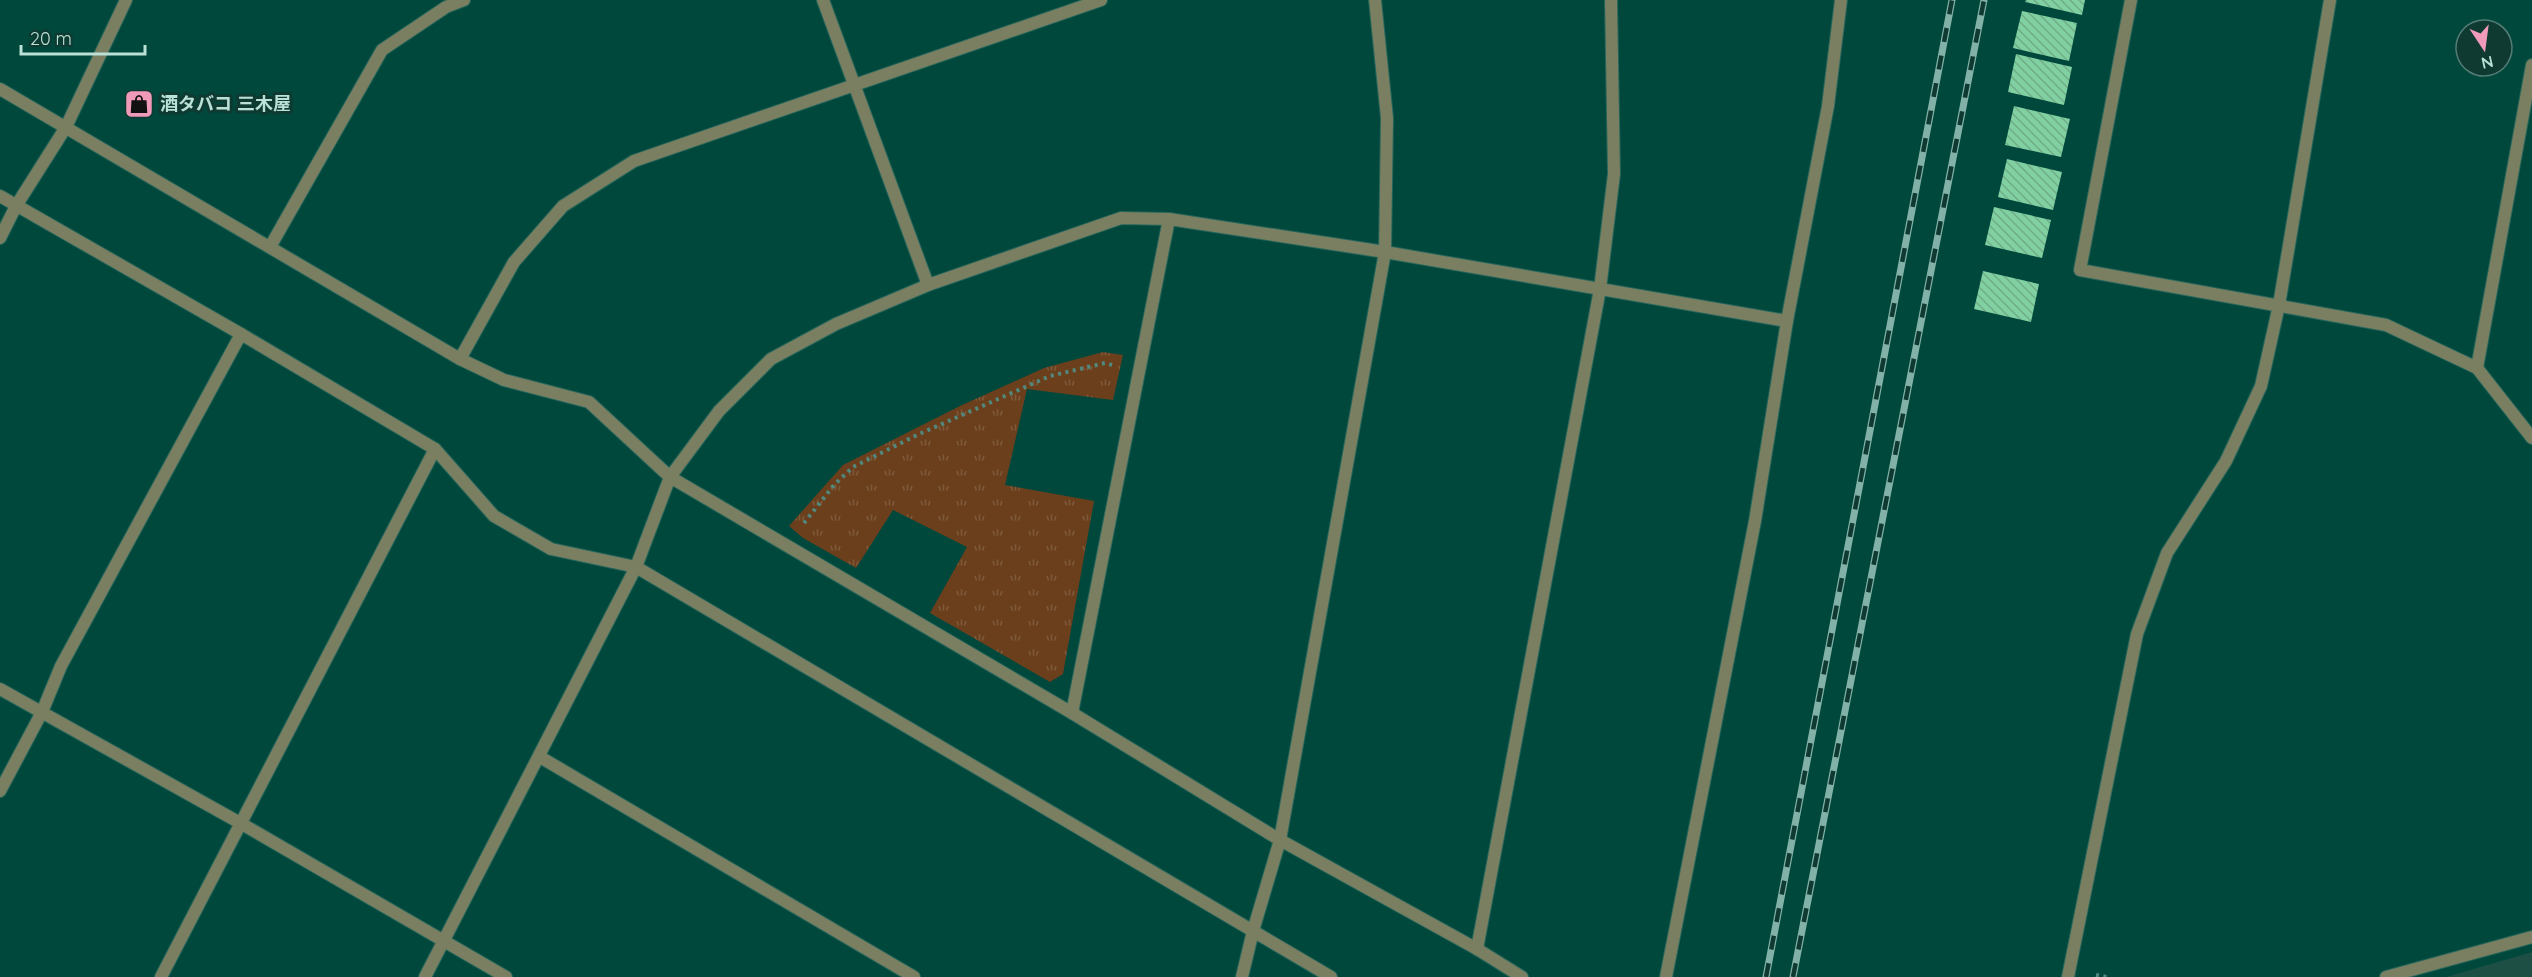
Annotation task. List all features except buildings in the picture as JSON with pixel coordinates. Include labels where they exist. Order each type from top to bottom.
[{"type":"street","points":[[0,238],[16,206],[66,128],[126,0]]},
{"type":"street","points":[[270,247],[382,50],[446,7],[464,0]]},
{"type":"street","points":[[823,0],[852,86],[928,285]]},
{"type":"street","points":[[460,359],[514,262],[563,206],[634,161],[1101,0]]},
{"type":"street","points":[[1242,977],[1280,840],[1385,252],[1387,118],[1375,0]]},
{"type":"street","points":[[1477,949],[1600,289],[1614,174],[1611,0]]},
{"type":"street","points":[[1666,977],[1755,521],[1787,321],[1828,106],[1841,0]]},
{"type":"street","points":[[2131,0],[2080,270],[2386,325],[2477,368],[2532,438]]},
{"type":"street","points":[[2068,977],[2138,634],[2167,553],[2226,461],[2261,386],[2279,305],[2330,0]]},
{"type":"street","points":[[2477,368],[2532,65]]},
{"type":"street","points":[[0,89],[460,359],[504,380],[589,402],[670,477],[1072,714],[1280,840],[1477,949],[1522,977]]},
{"type":"street","points":[[0,196],[241,334],[435,449],[494,516],[551,549],[636,567],[1331,977]]},
{"type":"street","points":[[425,977],[636,567],[670,477],[719,411],[771,360],[836,324],[928,285],[1121,219],[1169,219],[1385,252],[1787,321]]},
{"type":"street","points":[[1072,714],[1169,219]]},
{"type":"street","points":[[0,791],[42,712],[61,666],[241,334]]},
{"type":"street","points":[[161,977],[435,449]]},
{"type":"street","points":[[0,689],[242,824],[506,977]]},
{"type":"street","points":[[540,757],[914,977]]},
{"type":"street","points":[[2386,977],[2532,937]]},
{"type":"path","points":[[787,545],[834,485],[853,467],[917,435],[1050,376],[1105,363]]},
{"type":"shaded area","points":[[2532,952],[2532,977],[2446,977]]},
{"type":"green space","points":[[1103,352],[1123,355],[1113,400],[1027,389],[1005,485],[1094,501],[1063,674],[1050,682],[930,613],[967,547],[893,510],[856,568],[803,538],[789,526],[843,465],[960,406],[1044,368]]},
{"type":"railway","points":[[1766,977],[1952,0]]},
{"type":"railway","points":[[1793,977],[1984,0]]},
{"type":"place","name":"酒タバコ 三木屋","points":[[139,104]]}]
